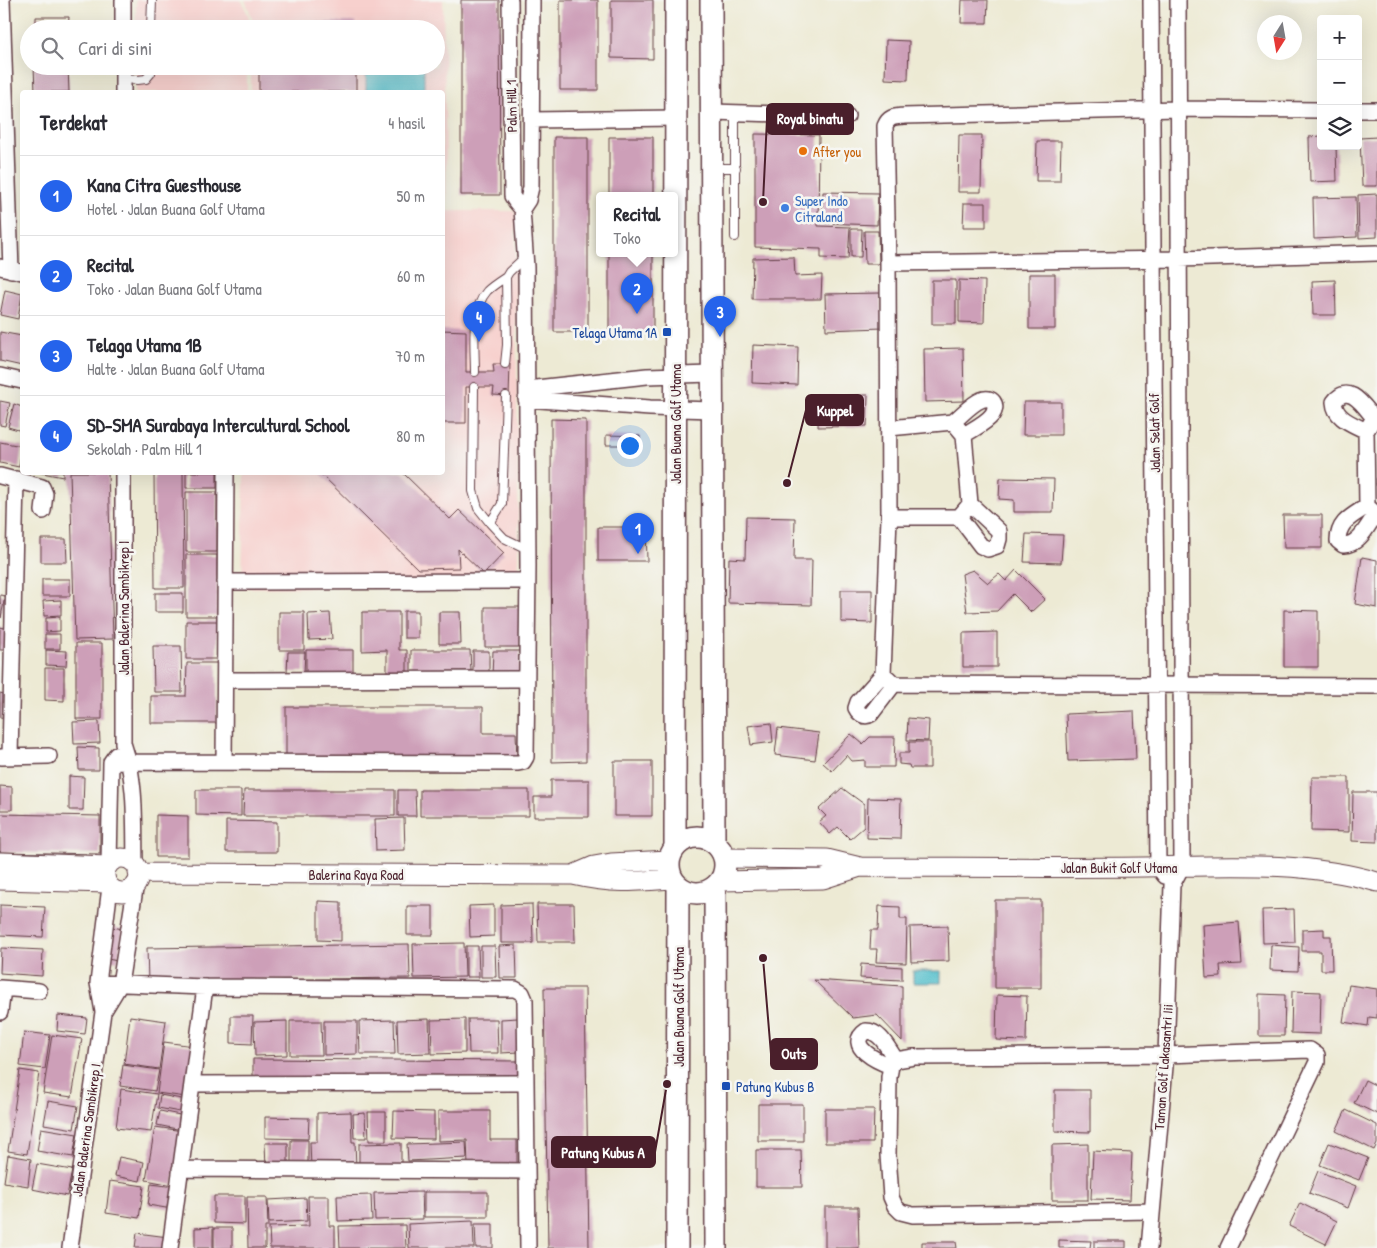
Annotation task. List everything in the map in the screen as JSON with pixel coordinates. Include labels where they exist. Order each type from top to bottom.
[{"type":"main road","name":"Jalan Buana Golf Utama","points":[[676,0],[676,192]]},
{"type":"main road","points":[[711,0],[712,410],[719,850],[725,874],[718,884],[701,893],[692,893],[674,868],[689,838],[706,838],[719,850]]},
{"type":"main road","name":"Jalan Buana Golf Utama","points":[[676,257],[674,868],[677,1248]]},
{"type":"main road","points":[[716,1248],[718,884]]},
{"type":"street","points":[[2,0],[4,170],[11,270]]},
{"type":"street","points":[[123,0],[123,20]]},
{"type":"street","name":"Palm Hill 1","points":[[224,762],[518,764],[523,762],[526,757],[526,262],[522,209],[512,196],[510,0]]},
{"type":"street","name":"Palm Hill 1","points":[[522,209],[528,200],[531,188],[532,0]]},
{"type":"street","name":"Jalan Selat Golf","points":[[1150,0],[1158,867]]},
{"type":"street","name":"Jalan Selat Golf","points":[[1178,0],[1182,866]]},
{"type":"street","points":[[1317,110],[1178,109],[892,117],[888,120],[886,126],[889,428],[888,679],[1157,685],[1377,686]]},
{"type":"street","points":[[1362,110],[1377,110]]},
{"type":"street","points":[[712,112],[847,116]]},
{"type":"street","name":"Palm Hill 1","points":[[532,120],[676,118]]},
{"type":"street","points":[[888,263],[1179,259],[1377,253]]},
{"type":"street","points":[[526,394],[676,374],[712,374]]},
{"type":"street","points":[[0,376],[20,381]]},
{"type":"street","points":[[526,394],[676,410],[712,410]]},
{"type":"street","points":[[889,428],[953,422],[980,400],[988,398],[992,400],[995,404],[995,410],[992,415],[964,435]]},
{"type":"street","points":[[953,422],[964,435],[970,504],[999,531],[997,546],[988,549],[981,546],[960,517]]},
{"type":"street","points":[[1372,422],[1373,512]]},
{"type":"street","name":"Jalan Balerina Sambikrep I","points":[[103,1012],[120,984],[137,874],[134,792],[130,762],[123,744],[123,475]]},
{"type":"street","points":[[111,762],[224,762],[226,475]]},
{"type":"street","points":[[0,476],[44,488],[43,511]]},
{"type":"street","points":[[16,479],[7,568],[5,757],[49,756]]},
{"type":"street","points":[[960,517],[970,504]]},
{"type":"street","points":[[889,517],[960,517]]},
{"type":"street","points":[[224,582],[527,581]]},
{"type":"street","points":[[225,680],[526,679]]},
{"type":"street","points":[[111,762],[123,744]]},
{"type":"street","name":"Jalan Balerina Sambikrep I","points":[[70,1248],[103,1012],[98,983],[108,875],[111,762]]},
{"type":"street","name":"Jalan Bukit Golf Utama","points":[[719,850],[827,859],[860,867],[1158,867],[1237,865],[1330,872],[1377,882]]},
{"type":"street","points":[[0,862],[108,875],[121,892],[132,888],[137,874],[130,861],[119,858],[108,875]]},
{"type":"street","name":"Taman Golf Lakasantri Iii","points":[[1149,1248],[1166,1055],[1172,885],[1182,866]]},
{"type":"street","name":"Jalan Bukit Golf Utama","points":[[718,884],[823,880],[860,867]]},
{"type":"street","points":[[1158,867],[1172,885]]},
{"type":"street","name":"Balerina Raya Road","points":[[137,874],[573,875],[600,881],[627,883],[674,868]]},
{"type":"street","points":[[0,880],[108,875]]},
{"type":"street","points":[[98,983],[205,987],[515,989],[522,993],[526,1000],[528,1248]]},
{"type":"street","points":[[170,1248],[205,987]]},
{"type":"street","points":[[0,1012],[2,989],[39,992]]},
{"type":"street","points":[[1152,1211],[913,1215],[902,1212],[894,1206],[891,1197],[888,1155],[889,1077],[893,1063],[914,1057],[1166,1055],[1310,1050],[1317,1054],[1316,1062],[1228,1248]]},
{"type":"street","points":[[192,1084],[526,1083]]},
{"type":"street","points":[[180,1169],[527,1172]]},
{"type":"lane","points":[[151,20],[152,0]]},
{"type":"lane","points":[[123,79],[146,79],[149,75]]},
{"type":"lane","points":[[735,113],[736,237]]},
{"type":"lane","points":[[712,168],[736,168]]},
{"type":"lane","points":[[475,372],[475,331],[478,305],[487,291],[506,277],[509,272],[526,262]]},
{"type":"lane","points":[[505,364],[507,345],[506,277]]},
{"type":"lane","points":[[474,387],[473,491],[478,508],[504,538],[527,549]]},
{"type":"lane","points":[[490,523],[502,504],[506,396]]},
{"type":"shaded area","points":[[136,0],[241,0],[249,17],[249,20],[136,20]]},
{"type":"shaded area","points":[[245,0],[443,0],[443,20],[252,20]]},
{"type":"shaded area","points":[[136,75],[247,75],[247,90],[136,90]]},
{"type":"shaded area","points":[[251,75],[444,75],[445,90],[251,90]]},
{"type":"shaded area","points":[[445,106],[447,211],[515,211],[519,585],[242,588],[244,475],[445,475]]},
{"type":"water","points":[[366,75],[424,75],[424,90],[366,90]]},
{"type":"water","points":[[913,971],[941,971],[941,983],[913,983]]},
{"type":"building","points":[[461,0],[499,0],[500,195],[461,195]]},
{"type":"building","points":[[560,0],[598,0],[598,90],[560,90]]},
{"type":"building","points":[[611,0],[653,0],[653,59],[611,58]]},
{"type":"building","points":[[962,0],[988,0],[987,23],[961,23]]},
{"type":"building","points":[[36,17],[69,17],[69,20],[36,20]]},
{"type":"building","points":[[886,40],[909,41],[908,80],[885,79]]},
{"type":"building","points":[[34,75],[68,75],[69,90],[35,90]]},
{"type":"building","points":[[259,75],[356,75],[356,90],[259,90]]},
{"type":"building","points":[[755,134],[819,135],[818,226],[850,227],[848,259],[821,258],[821,249],[755,247]]},
{"type":"building","points":[[959,135],[982,135],[981,192],[958,192]]},
{"type":"building","points":[[1317,136],[1317,150],[1336,150],[1337,181],[1310,182],[1309,137]]},
{"type":"building","points":[[554,137],[588,137],[588,332],[554,332]]},
{"type":"building","points":[[609,137],[653,137],[653,192],[609,192]]},
{"type":"building","points":[[1377,137],[1377,186],[1362,186],[1362,138]]},
{"type":"building","points":[[1037,141],[1061,141],[1060,181],[1036,181]]},
{"type":"building","points":[[823,192],[878,193],[877,225],[822,223]]},
{"type":"building","points":[[1377,194],[1377,237],[1359,238],[1358,195]]},
{"type":"building","points":[[1356,197],[1357,237],[1314,239],[1313,198]]},
{"type":"building","points":[[964,203],[986,203],[986,227],[963,227]]},
{"type":"building","points":[[851,229],[862,229],[861,257],[851,257]]},
{"type":"building","points":[[864,231],[878,231],[879,264],[865,264]]},
{"type":"building","points":[[609,257],[653,257],[653,332],[609,332]]},
{"type":"building","points":[[794,257],[795,276],[822,275],[821,299],[752,299],[753,258]]},
{"type":"building","points":[[1029,274],[1055,274],[1055,329],[1029,329]]},
{"type":"building","points":[[932,280],[956,280],[956,324],[932,324]]},
{"type":"building","points":[[959,280],[985,281],[984,323],[959,322]]},
{"type":"building","points":[[1335,280],[1336,315],[1313,315],[1312,281]]},
{"type":"building","points":[[5,290],[20,294],[18,319],[0,315]]},
{"type":"building","points":[[881,293],[883,328],[826,330],[825,294]]},
{"type":"building","points":[[445,330],[466,331],[466,372],[494,372],[493,364],[510,364],[509,396],[493,395],[494,387],[466,387],[466,423],[445,423]]},
{"type":"building","points":[[0,332],[20,336],[20,366],[0,361]]},
{"type":"building","points":[[753,345],[798,347],[797,385],[752,383]]},
{"type":"building","points":[[963,348],[964,401],[925,402],[924,349]]},
{"type":"building","points":[[868,395],[867,426],[818,427],[819,396]]},
{"type":"building","points":[[0,401],[10,403],[5,426],[0,425]]},
{"type":"building","points":[[1024,402],[1061,402],[1061,435],[1023,435]]},
{"type":"building","points":[[14,404],[20,406],[20,430],[8,427]]},
{"type":"building","points":[[551,419],[586,420],[586,761],[552,762]]},
{"type":"building","points":[[606,435],[640,436],[640,445],[606,445]]},
{"type":"building","points":[[0,442],[20,446],[19,467],[0,463]]},
{"type":"building","points":[[70,475],[108,475],[113,639],[75,640]]},
{"type":"building","points":[[154,475],[183,475],[184,588],[155,588]]},
{"type":"building","points":[[186,475],[217,475],[217,488],[186,488]]},
{"type":"building","points":[[322,475],[405,475],[450,519],[459,510],[504,553],[484,574],[458,549],[459,568],[418,569]]},
{"type":"building","points":[[1000,478],[1054,479],[1053,512],[1014,512],[1014,500],[999,499]]},
{"type":"building","points":[[186,492],[217,492],[217,552],[186,552]]},
{"type":"building","points":[[1283,515],[1322,515],[1322,548],[1284,548]]},
{"type":"building","points":[[746,517],[795,518],[794,560],[812,560],[811,605],[728,603],[729,558],[745,559]]},
{"type":"building","points":[[598,527],[646,527],[647,561],[598,561]]},
{"type":"building","points":[[1026,534],[1063,535],[1061,563],[1024,562]]},
{"type":"building","points":[[41,539],[66,539],[67,562],[41,562]]},
{"type":"building","points":[[186,555],[217,555],[217,616],[186,616]]},
{"type":"building","points":[[1362,557],[1377,560],[1377,608],[1355,604]]},
{"type":"building","points":[[973,570],[988,583],[999,574],[1006,581],[1016,570],[1045,599],[1031,612],[1013,594],[997,611],[967,612],[962,574]]},
{"type":"building","points":[[42,579],[70,579],[70,596],[42,596]]},
{"type":"building","points":[[841,590],[872,590],[872,623],[841,622]]},
{"type":"building","points":[[155,593],[183,593],[183,612],[155,612]]},
{"type":"building","points":[[0,595],[11,597],[10,602],[4,601],[1,618]]},
{"type":"building","points":[[61,600],[61,615],[44,616],[43,601]]},
{"type":"building","points":[[485,607],[520,607],[520,647],[485,647]]},
{"type":"building","points":[[1284,610],[1318,611],[1318,667],[1284,667]]},
{"type":"building","points":[[404,611],[418,611],[418,638],[404,638]]},
{"type":"building","points":[[279,612],[304,612],[304,650],[279,650]]},
{"type":"building","points":[[362,612],[399,612],[399,650],[407,650],[407,678],[387,678],[387,650],[362,651]]},
{"type":"building","points":[[439,612],[460,612],[461,644],[439,644]]},
{"type":"building","points":[[330,613],[332,639],[309,640],[308,614]]},
{"type":"building","points":[[60,617],[60,631],[46,632],[46,618]]},
{"type":"building","points":[[186,621],[217,621],[217,659],[186,659]]},
{"type":"building","points":[[0,627],[9,629],[4,650],[0,650]]},
{"type":"building","points":[[997,632],[997,667],[963,667],[963,633]]},
{"type":"building","points":[[45,634],[60,634],[60,649],[45,649]]},
{"type":"building","points":[[76,643],[102,643],[102,719],[76,719]]},
{"type":"building","points":[[153,646],[181,646],[182,692],[154,692]]},
{"type":"building","points":[[46,650],[67,651],[66,666],[46,665]]},
{"type":"building","points":[[306,650],[353,650],[353,678],[306,678]]},
{"type":"building","points":[[411,650],[470,650],[471,671],[411,672]]},
{"type":"building","points":[[473,651],[489,651],[489,674],[473,674]]},
{"type":"building","points":[[493,651],[520,651],[519,677],[492,676]]},
{"type":"building","points":[[288,652],[305,652],[304,672],[287,672]]},
{"type":"building","points":[[187,663],[217,663],[217,723],[151,723],[151,696],[186,696]]},
{"type":"building","points":[[45,668],[64,668],[64,701],[45,700]]},
{"type":"building","points":[[0,693],[4,694],[2,718],[0,718]]},
{"type":"building","points":[[286,707],[483,707],[483,733],[516,733],[517,762],[286,762]]},
{"type":"building","points":[[1134,711],[1136,759],[1068,761],[1066,714]]},
{"type":"building","points":[[908,718],[929,720],[928,741],[907,740]]},
{"type":"building","points":[[99,721],[100,743],[74,744],[73,722]]},
{"type":"building","points":[[771,723],[773,742],[751,745],[748,726]]},
{"type":"building","points":[[778,728],[819,733],[815,760],[775,755]]},
{"type":"building","points":[[851,734],[863,744],[870,737],[895,737],[894,767],[865,767],[865,760],[852,761],[847,755],[832,771],[823,763]]},
{"type":"building","points":[[909,742],[930,742],[930,768],[910,768],[909,765],[899,764],[899,753],[909,753]]},
{"type":"building","points":[[78,747],[99,748],[99,770],[79,770]]},
{"type":"building","points":[[614,761],[652,761],[652,816],[614,816]]},
{"type":"building","points":[[69,776],[84,777],[83,810],[69,810]]},
{"type":"building","points":[[1312,777],[1349,777],[1349,832],[1311,831]]},
{"type":"building","points":[[551,780],[589,780],[589,817],[534,817],[534,797],[551,797]]},
{"type":"building","points":[[0,786],[12,787],[12,810],[0,810]]},
{"type":"building","points":[[842,788],[864,804],[864,827],[850,839],[838,827],[830,834],[819,822],[826,816],[819,809]]},
{"type":"building","points":[[196,790],[241,790],[241,816],[196,815]]},
{"type":"building","points":[[244,790],[395,790],[395,816],[243,816]]},
{"type":"building","points":[[398,790],[415,790],[416,816],[398,816]]},
{"type":"building","points":[[420,790],[529,790],[529,816],[420,816]]},
{"type":"building","points":[[1353,792],[1377,792],[1377,842],[1352,841]]},
{"type":"building","points":[[868,798],[901,799],[900,839],[867,838]]},
{"type":"building","points":[[0,814],[100,816],[100,854],[0,852]]},
{"type":"building","points":[[156,815],[188,816],[188,857],[156,857]]},
{"type":"building","points":[[404,818],[405,850],[376,851],[375,819]]},
{"type":"building","points":[[226,821],[277,822],[277,852],[226,852]]},
{"type":"building","points":[[995,900],[1041,900],[1041,988],[995,988]]},
{"type":"building","points":[[318,901],[341,902],[341,941],[318,940]]},
{"type":"building","points":[[532,904],[533,943],[501,943],[501,905]]},
{"type":"building","points":[[537,904],[574,904],[575,942],[538,942]]},
{"type":"building","points":[[0,905],[45,907],[43,937],[0,935]]},
{"type":"building","points":[[494,905],[494,936],[470,937],[469,906]]},
{"type":"building","points":[[407,906],[433,906],[433,935],[407,935]]},
{"type":"building","points":[[879,906],[900,907],[900,919],[907,919],[906,963],[876,962],[877,949],[870,949],[871,930],[878,930]]},
{"type":"building","points":[[1294,909],[1295,942],[1263,943],[1262,910]]},
{"type":"building","points":[[1239,922],[1242,964],[1220,965],[1221,977],[1206,978],[1203,925]]},
{"type":"building","points":[[948,926],[949,961],[911,962],[910,927]]},
{"type":"building","points":[[112,927],[123,929],[118,961],[107,959]]},
{"type":"building","points":[[1324,929],[1324,936],[1331,936],[1332,970],[1321,970],[1321,951],[1302,951],[1302,930]]},
{"type":"building","points":[[464,943],[465,977],[414,978],[413,944]]},
{"type":"building","points":[[409,944],[410,978],[148,981],[147,948]]},
{"type":"building","points":[[516,945],[517,978],[500,978],[499,946]]},
{"type":"building","points":[[1271,945],[1299,947],[1298,971],[1270,970]]},
{"type":"building","points":[[466,946],[478,946],[479,977],[466,977]]},
{"type":"building","points":[[481,946],[495,946],[496,977],[481,977]]},
{"type":"building","points":[[1,948],[43,950],[42,976],[0,973]]},
{"type":"building","points":[[861,964],[902,967],[902,980],[860,978]]},
{"type":"building","points":[[814,980],[902,986],[902,1041],[877,1015],[853,1018]]},
{"type":"building","points":[[1349,985],[1377,989],[1377,1018],[1369,1017],[1368,1026],[1343,1022]]},
{"type":"building","points":[[544,988],[585,988],[589,1248],[548,1248]]},
{"type":"building","points":[[1292,991],[1321,992],[1320,1034],[1291,1033]]},
{"type":"building","points":[[1259,994],[1285,995],[1284,1036],[1259,1036]]},
{"type":"building","points":[[997,995],[1027,996],[1026,1041],[996,1040]]},
{"type":"building","points":[[58,1015],[87,1018],[85,1034],[57,1031]]},
{"type":"building","points":[[130,1016],[166,1021],[159,1069],[124,1064]]},
{"type":"building","points":[[231,1016],[253,1016],[252,1044],[231,1043]]},
{"type":"building","points":[[518,1018],[519,1052],[501,1053],[501,1019]]},
{"type":"building","points":[[429,1019],[430,1053],[398,1054],[397,1020]]},
{"type":"building","points":[[465,1019],[465,1053],[432,1054],[431,1020]]},
{"type":"building","points":[[468,1019],[497,1019],[498,1053],[469,1053]]},
{"type":"building","points":[[394,1020],[395,1054],[360,1054],[359,1021]]},
{"type":"building","points":[[287,1021],[287,1055],[255,1056],[254,1022]]},
{"type":"building","points":[[290,1021],[321,1021],[322,1055],[290,1055]]},
{"type":"building","points":[[324,1021],[357,1021],[357,1054],[324,1055]]},
{"type":"building","points":[[24,1032],[50,1035],[45,1069],[20,1066]]},
{"type":"building","points":[[52,1035],[82,1039],[72,1097],[43,1093]]},
{"type":"building","points":[[164,1042],[194,1046],[186,1097],[157,1093]]},
{"type":"building","points":[[253,1059],[519,1061],[519,1083],[253,1081]]},
{"type":"building","points":[[123,1065],[159,1070],[155,1091],[120,1086]]},
{"type":"building","points":[[20,1070],[39,1073],[27,1154],[8,1151]]},
{"type":"building","points":[[1365,1080],[1377,1086],[1377,1114],[1354,1103]]},
{"type":"building","points":[[121,1089],[157,1094],[151,1132],[116,1128]]},
{"type":"building","points":[[1055,1090],[1090,1090],[1090,1132],[1055,1131]]},
{"type":"building","points":[[160,1095],[187,1100],[185,1113],[158,1108]]},
{"type":"building","points":[[48,1101],[78,1106],[74,1129],[44,1124]]},
{"type":"building","points":[[758,1104],[803,1104],[803,1141],[758,1141]]},
{"type":"building","points":[[825,1109],[874,1109],[873,1143],[825,1143]]},
{"type":"building","points":[[1346,1110],[1377,1125],[1377,1144],[1374,1150],[1336,1131]]},
{"type":"building","points":[[160,1111],[185,1116],[182,1130],[157,1125]]},
{"type":"building","points":[[394,1111],[434,1112],[434,1139],[393,1138]]},
{"type":"building","points":[[438,1111],[490,1111],[490,1140],[517,1140],[517,1165],[468,1166],[467,1140],[438,1141]]},
{"type":"building","points":[[351,1112],[352,1142],[355,1142],[356,1167],[311,1168],[310,1142],[317,1142],[317,1113]]},
{"type":"building","points":[[368,1112],[386,1112],[386,1141],[369,1141]]},
{"type":"building","points":[[365,1113],[366,1138],[354,1138],[353,1114]]},
{"type":"building","points":[[265,1117],[309,1118],[308,1139],[265,1138]]},
{"type":"building","points":[[155,1127],[183,1131],[173,1185],[146,1180]]},
{"type":"building","points":[[41,1128],[77,1134],[73,1157],[37,1151]]},
{"type":"building","points":[[291,1140],[308,1140],[308,1162],[291,1162]]},
{"type":"building","points":[[466,1142],[467,1158],[408,1161],[407,1144]]},
{"type":"building","points":[[265,1143],[288,1143],[288,1168],[266,1168]]},
{"type":"building","points":[[401,1143],[401,1169],[359,1169],[359,1144]]},
{"type":"building","points":[[1329,1143],[1368,1158],[1359,1180],[1320,1165]]},
{"type":"building","points":[[1088,1144],[1088,1200],[1052,1200],[1052,1145]]},
{"type":"building","points":[[756,1150],[801,1150],[802,1187],[756,1187]]},
{"type":"building","points":[[1093,1151],[1132,1153],[1130,1200],[1091,1199]]},
{"type":"building","points":[[8,1155],[31,1159],[28,1186],[4,1182]]},
{"type":"building","points":[[119,1157],[144,1162],[140,1181],[115,1176]]},
{"type":"building","points":[[37,1164],[72,1170],[67,1196],[32,1189]]},
{"type":"building","points":[[1318,1171],[1356,1186],[1348,1208],[1309,1193]]},
{"type":"building","points":[[110,1181],[144,1186],[139,1218],[106,1213]]},
{"type":"building","points":[[151,1184],[175,1187],[172,1209],[148,1205]]},
{"type":"building","points":[[422,1192],[423,1219],[375,1220],[374,1193]]},
{"type":"building","points":[[424,1192],[488,1192],[488,1217],[424,1217]]},
{"type":"building","points":[[371,1195],[372,1220],[338,1221],[337,1196]]},
{"type":"building","points":[[214,1196],[245,1196],[245,1224],[214,1223]]},
{"type":"building","points":[[308,1196],[329,1196],[329,1226],[335,1226],[335,1248],[270,1248],[269,1227],[309,1226]]},
{"type":"building","points":[[247,1197],[267,1197],[268,1227],[265,1227],[265,1248],[248,1248]]},
{"type":"building","points":[[306,1198],[307,1221],[269,1223],[268,1200]]},
{"type":"building","points":[[1300,1203],[1337,1221],[1326,1244],[1289,1226]]},
{"type":"building","points":[[825,1207],[858,1207],[859,1248],[825,1248]]},
{"type":"building","points":[[473,1221],[474,1248],[409,1248],[408,1224]]},
{"type":"building","points":[[475,1224],[493,1224],[493,1248],[476,1248]]},
{"type":"building","points":[[405,1225],[406,1248],[340,1248],[339,1226]]},
{"type":"building","points":[[213,1227],[213,1248],[195,1248],[195,1228]]},
{"type":"building","points":[[214,1228],[232,1228],[232,1248],[214,1248]]},
{"type":"building","points":[[137,1233],[168,1237],[167,1248],[135,1248]]},
{"type":"building","points":[[1059,1240],[1091,1241],[1090,1248],[1059,1248]]},
{"type":"building","points":[[1094,1241],[1126,1241],[1126,1248],[1094,1248]]},
{"type":"building","points":[[922,1242],[956,1242],[957,1248],[922,1248]]},
{"type":"place","name":"After you","points":[[803,151]]},
{"type":"place","name":"Royal binatu","points":[[763,202]]},
{"type":"place","name":"Super Indo Citraland","points":[[785,208]]},
{"type":"place","name":"Recital","points":[[637,314]]},
{"type":"place","name":"Telaga Utama 1A","points":[[667,332]]},
{"type":"place","name":"Telaga Utama 1B","points":[[720,337]]},
{"type":"place","name":"SD-SMA Surabaya Intercultural School","points":[[479,342]]},
{"type":"place","name":"Kuppel","points":[[787,483]]},
{"type":"place","name":"Kana Citra Guesthouse","points":[[638,554]]},
{"type":"place","name":"Outs","points":[[763,958]]},
{"type":"place","name":"Patung Kubus A","points":[[667,1084]]},
{"type":"place","name":"Patung Kubus B","points":[[726,1086]]}]
